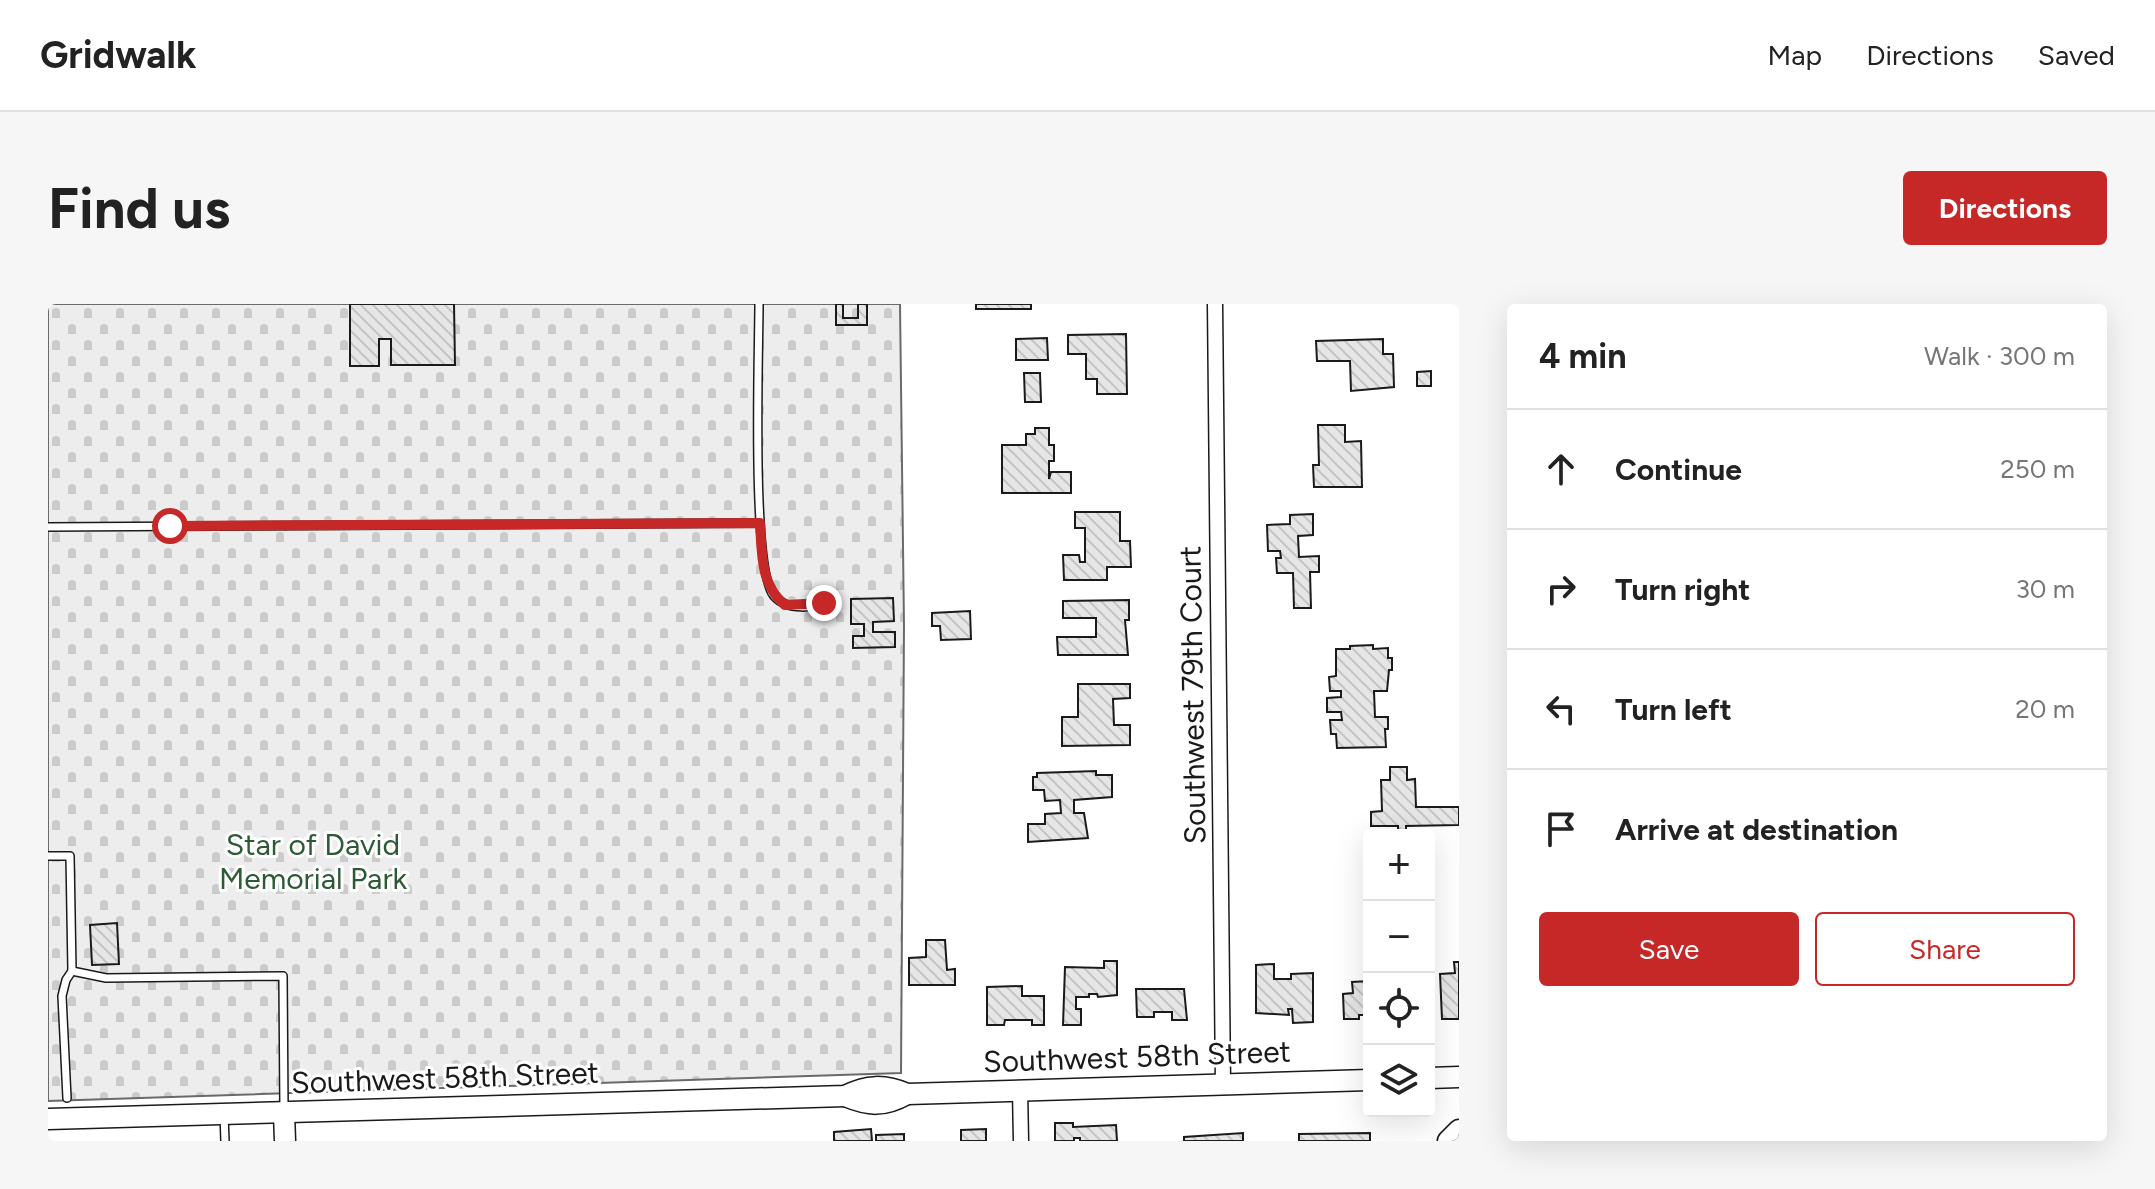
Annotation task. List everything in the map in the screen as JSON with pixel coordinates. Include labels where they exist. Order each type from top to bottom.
[{"type":"street","name":"Southwest 79th Court","points":[[1215,304],[1223,1085]]},
{"type":"street","points":[[1435,1078],[1459,1077]]},
{"type":"street","name":"Southwest 58th Street","points":[[48,1119],[845,1096],[873,1106],[907,1094],[1363,1080]]},
{"type":"street","points":[[1020,1090],[1021,1141]]},
{"type":"street","points":[[284,1113],[285,1141]]},
{"type":"street","points":[[1448,1141],[1459,1130]]},
{"type":"lane","points":[[759,304],[762,559],[772,595],[785,605],[824,603],[831,599]]},
{"type":"lane","points":[[48,527],[760,523]]},
{"type":"lane","points":[[48,856],[70,856],[72,971],[62,996],[67,1098]]},
{"type":"lane","points":[[72,971],[106,978],[283,976],[284,1113]]},
{"type":"lane","points":[[224,1114],[225,1141]]},
{"type":"green space","name":"Star of David Memorial Park","points":[[48,304],[900,304],[904,626],[901,1073],[48,1101]]},
{"type":"building","points":[[350,304],[454,304],[455,365],[391,365],[391,339],[379,339],[379,366],[350,366]]},
{"type":"building","points":[[836,304],[843,304],[843,318],[858,318],[858,304],[867,304],[867,325],[836,325]]},
{"type":"building","points":[[976,304],[1031,304],[1031,309],[976,309]]},
{"type":"building","points":[[1126,334],[1127,394],[1097,394],[1097,379],[1086,379],[1086,354],[1068,354],[1068,335]]},
{"type":"building","points":[[1047,338],[1048,360],[1016,360],[1016,339]]},
{"type":"building","points":[[1383,339],[1383,354],[1393,354],[1394,387],[1351,391],[1350,361],[1317,361],[1316,341]]},
{"type":"building","points":[[1431,371],[1431,386],[1417,386],[1417,372]]},
{"type":"building","points":[[1024,373],[1040,373],[1041,402],[1025,402]]},
{"type":"building","points":[[1318,425],[1345,425],[1345,442],[1361,441],[1362,487],[1314,487],[1313,465],[1319,465]]},
{"type":"building","points":[[1035,428],[1049,428],[1049,445],[1054,445],[1054,461],[1049,461],[1049,479],[1051,472],[1071,472],[1071,493],[1002,493],[1002,445],[1026,445],[1026,434],[1035,434]]},
{"type":"building","points":[[1075,512],[1120,512],[1120,541],[1130,541],[1131,567],[1107,567],[1107,580],[1064,580],[1063,555],[1079,555],[1080,562],[1085,562],[1085,528],[1075,528]]},
{"type":"building","points":[[1313,514],[1313,535],[1298,536],[1299,557],[1319,556],[1319,572],[1310,572],[1311,608],[1294,608],[1293,573],[1277,573],[1276,558],[1281,558],[1280,551],[1268,551],[1267,525],[1290,524],[1290,515]]},
{"type":"building","points":[[893,598],[894,621],[873,622],[873,632],[895,632],[895,647],[853,648],[853,636],[864,636],[864,624],[851,624],[851,599]]},
{"type":"building","points":[[1129,600],[1129,620],[1125,620],[1128,655],[1058,655],[1057,637],[1096,637],[1096,618],[1063,618],[1063,601]]},
{"type":"building","points":[[970,611],[971,639],[941,640],[940,626],[932,626],[932,613]]},
{"type":"building","points":[[1373,645],[1373,649],[1388,648],[1388,658],[1392,658],[1387,691],[1374,691],[1375,717],[1388,717],[1386,747],[1337,748],[1336,734],[1331,734],[1330,720],[1342,720],[1341,712],[1327,712],[1327,698],[1341,697],[1341,691],[1330,691],[1329,677],[1336,676],[1336,649]]},
{"type":"building","points":[[1078,684],[1130,684],[1130,698],[1113,699],[1114,725],[1130,725],[1130,745],[1062,746],[1062,717],[1078,717]]},
{"type":"building","points":[[1390,767],[1407,767],[1407,780],[1415,779],[1416,807],[1459,807],[1459,825],[1406,826],[1406,829],[1371,826],[1371,812],[1382,811],[1381,780],[1390,780]]},
{"type":"building","points":[[1096,771],[1096,775],[1112,775],[1112,797],[1074,800],[1074,813],[1084,813],[1088,838],[1028,842],[1028,824],[1045,824],[1045,814],[1061,813],[1060,800],[1045,801],[1044,790],[1033,790],[1033,777],[1037,777],[1037,773]]},
{"type":"building","points":[[117,923],[119,964],[92,965],[90,925]]},
{"type":"building","points":[[926,940],[945,940],[947,970],[955,969],[955,985],[909,985],[909,958],[926,957]]},
{"type":"building","points":[[1104,961],[1117,961],[1117,995],[1076,997],[1076,1009],[1081,1009],[1081,1025],[1063,1025],[1065,967],[1104,968]]},
{"type":"building","points":[[1454,962],[1459,962],[1459,1019],[1442,1019],[1440,974],[1455,973]]},
{"type":"building","points":[[1274,964],[1274,979],[1291,979],[1291,974],[1313,973],[1313,1022],[1293,1023],[1292,1009],[1288,1009],[1289,1015],[1256,1013],[1256,965]]},
{"type":"building","points":[[1363,981],[1363,1015],[1359,1015],[1359,1019],[1344,1019],[1343,994],[1353,993],[1352,982]]},
{"type":"building","points":[[1022,986],[1022,996],[1044,996],[1044,1025],[1032,1025],[1032,1020],[1005,1020],[1004,1025],[987,1025],[987,987]]},
{"type":"building","points":[[1136,989],[1184,989],[1187,1020],[1172,1020],[1172,1012],[1154,1012],[1154,1017],[1137,1017]]},
{"type":"building","points":[[1055,1123],[1073,1123],[1073,1127],[1116,1125],[1117,1141],[1080,1141],[1080,1138],[1074,1138],[1074,1141],[1055,1141]]},
{"type":"building","points":[[871,1129],[872,1141],[834,1141],[834,1132]]},
{"type":"building","points":[[986,1129],[986,1141],[961,1141],[961,1130]]},
{"type":"building","points":[[1243,1133],[1243,1141],[1184,1141],[1184,1137]]},
{"type":"building","points":[[1370,1133],[1370,1141],[1299,1141],[1299,1134]]},
{"type":"building","points":[[904,1134],[904,1141],[876,1141],[876,1135]]},
{"type":"route","points":[[170,526],[760,523],[762,559],[772,595],[785,605],[824,603]]}]
